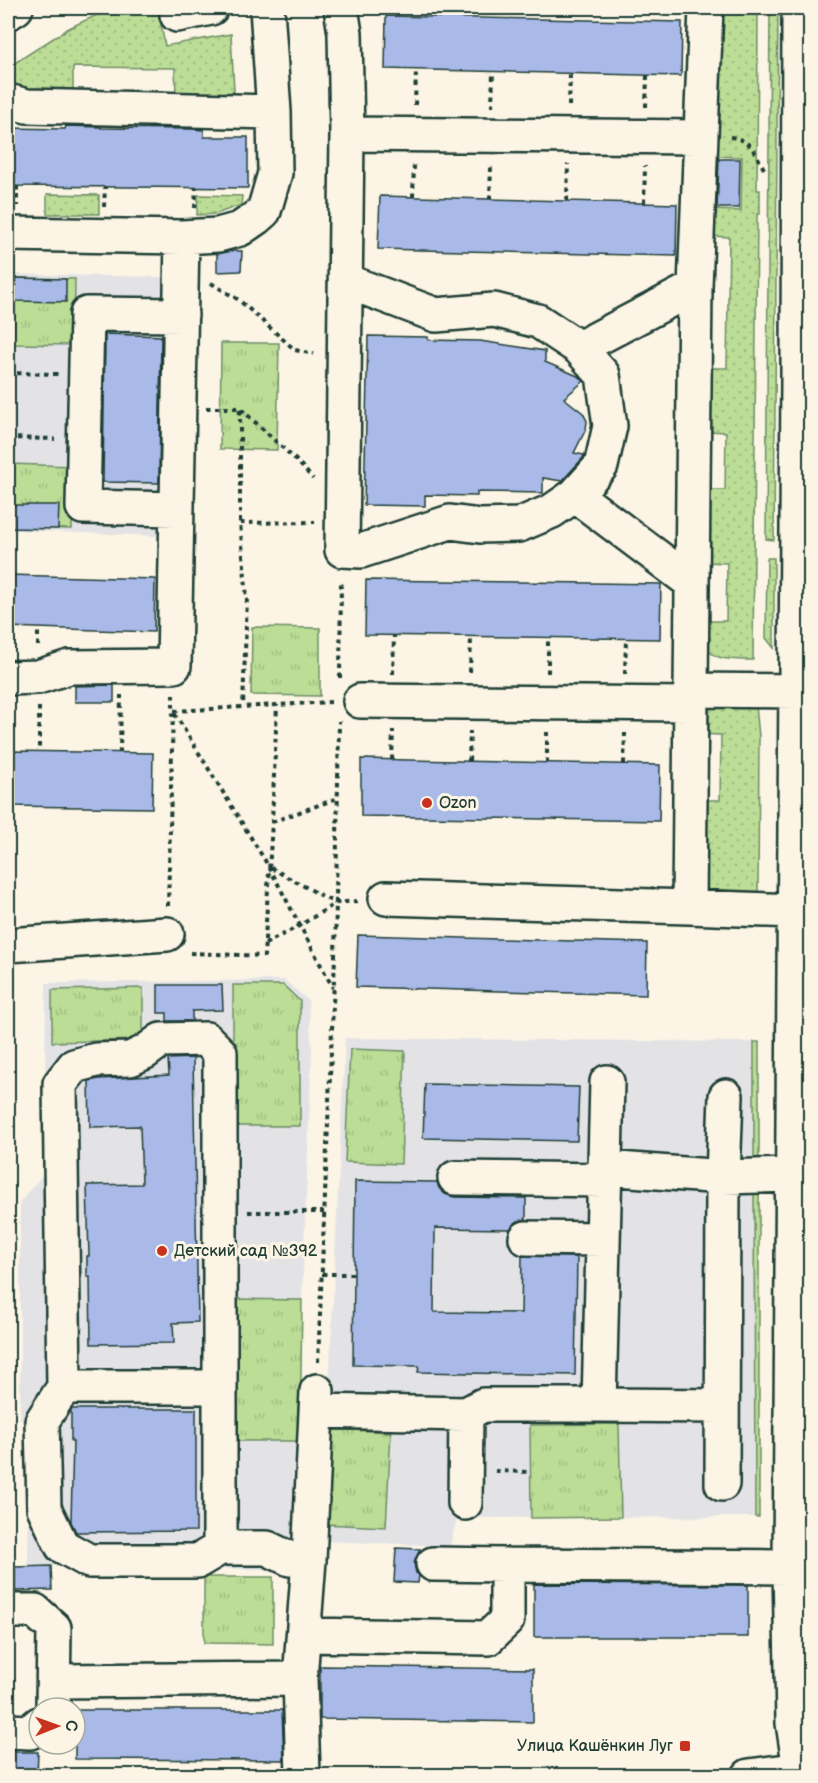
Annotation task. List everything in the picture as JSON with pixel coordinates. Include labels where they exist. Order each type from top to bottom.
[{"type":"street","points":[[8,13],[16,8]]},
{"type":"street","points":[[177,15],[212,8]]},
{"type":"street","points":[[12,225],[186,240],[240,229],[264,211],[275,173],[274,112],[267,8]]},
{"type":"street","points":[[341,8],[345,33],[347,134],[342,528],[361,551],[450,522],[480,526],[519,525],[552,511],[575,495],[601,466],[610,426],[603,375],[579,348],[538,321],[494,310],[436,315],[346,281]]},
{"type":"street","points":[[689,907],[695,287],[706,8]]},
{"type":"street","points":[[749,1776],[804,1771],[793,1723],[801,1680],[790,1567],[801,1420],[793,1175],[802,1105],[800,929],[803,866],[796,691],[804,494],[799,8]]},
{"type":"street","points":[[8,101],[27,106],[274,112]]},
{"type":"street","points":[[347,134],[701,137]]},
{"type":"street","points":[[8,678],[38,677],[69,667],[174,666],[181,315],[186,240]]},
{"type":"street","points":[[579,348],[695,287]]},
{"type":"street","points":[[177,509],[83,507],[87,314],[130,304],[181,315]]},
{"type":"street","points":[[575,495],[692,583]]},
{"type":"street","points":[[350,701],[393,714],[796,691]]},
{"type":"street","points":[[387,898],[689,907],[800,929]]},
{"type":"street","points":[[8,945],[167,934]]},
{"type":"street","points":[[220,1548],[220,1053],[206,1039],[161,1040],[145,1052],[130,1059],[96,1060],[74,1066],[60,1084],[64,1387],[42,1421],[44,1508],[62,1546],[89,1561],[198,1562],[220,1548],[267,1548],[290,1559],[309,1560]]},
{"type":"street","points":[[599,1405],[607,1082]]},
{"type":"street","points":[[722,1484],[723,1177],[726,1096]]},
{"type":"street","points":[[455,1178],[604,1174],[723,1177],[793,1175]]},
{"type":"street","points":[[526,1238],[603,1239]]},
{"type":"street","points":[[64,1387],[220,1387]]},
{"type":"street","points":[[303,1776],[300,1678],[317,1401],[466,1414],[483,1405],[722,1406]]},
{"type":"street","points":[[465,1503],[466,1414]]},
{"type":"street","points":[[434,1564],[790,1567]]},
{"type":"street","points":[[304,1635],[488,1638],[507,1620],[507,1565]]},
{"type":"street","points":[[8,1611],[35,1611],[54,1628],[53,1695],[300,1678]]},
{"type":"street","points":[[8,1731],[27,1732]]},
{"type":"path","points":[[701,137],[741,138],[753,149],[764,169]]},
{"type":"path","points":[[12,225],[17,186]]},
{"type":"path","points":[[104,217],[105,187]]},
{"type":"path","points":[[196,188],[186,240],[239,300],[295,350],[345,361]]},
{"type":"path","points":[[8,373],[86,374]]},
{"type":"path","points":[[179,408],[240,408],[298,462],[342,528],[350,701],[338,798],[317,1401]]},
{"type":"path","points":[[240,408],[240,523],[247,598],[243,706]]},
{"type":"path","points":[[8,438],[85,439]]},
{"type":"path","points":[[240,523],[342,528]]},
{"type":"path","points":[[392,760],[394,635]]},
{"type":"path","points":[[174,666],[167,934],[173,952],[264,956],[277,705]]},
{"type":"path","points":[[173,711],[350,701]]},
{"type":"path","points":[[173,711],[269,867],[333,988]]},
{"type":"path","points":[[469,761],[470,727]]},
{"type":"path","points":[[547,728],[547,763]]},
{"type":"path","points":[[624,764],[625,729]]},
{"type":"path","points":[[272,822],[338,798]]},
{"type":"path","points":[[269,867],[336,903]]},
{"type":"path","points":[[265,944],[336,903]]},
{"type":"path","points":[[220,1212],[324,1212]]},
{"type":"path","points":[[322,1274],[354,1274]]},
{"type":"shaded area","points":[[8,274],[163,277],[159,536],[8,530]]},
{"type":"shaded area","name":"Детский сад №392","points":[[284,980],[308,1000],[312,1049],[302,1300],[296,1570],[28,1565],[29,1438],[20,1417],[20,1202],[44,1173],[46,983]]},
{"type":"shaded area","points":[[345,1038],[754,1042],[755,1517],[457,1518],[450,1546],[322,1541]]},
{"type":"green space","points":[[112,8],[158,8],[165,46],[231,34],[234,91],[227,94],[176,93],[175,68],[73,67],[73,93],[15,89],[8,84],[10,66],[69,28]]},
{"type":"green space","points":[[716,8],[758,8],[757,190],[760,190],[760,214],[757,214],[753,660],[729,659],[715,655],[705,645],[701,631],[702,622],[726,621],[727,563],[705,562],[701,555],[702,494],[706,490],[725,490],[726,432],[707,431],[703,424],[703,372],[707,368],[727,368],[729,237],[709,236],[705,229],[706,152],[716,108]],"holes":[[[714,156],[742,157],[741,211],[712,210]]]},
{"type":"green space","points":[[770,8],[778,8],[774,540],[766,539]]},
{"type":"green space","points":[[47,194],[99,195],[99,214],[47,214]]},
{"type":"green space","points":[[198,195],[242,196],[241,205],[216,214],[197,215]]},
{"type":"green space","points":[[15,278],[75,279],[74,345],[14,344]]},
{"type":"green space","points":[[221,343],[279,343],[277,450],[220,449]]},
{"type":"green space","points":[[8,464],[73,466],[72,529],[8,528]]},
{"type":"green space","points":[[767,558],[774,558],[774,648],[766,638]]},
{"type":"green space","points":[[252,627],[320,628],[320,696],[251,695]]},
{"type":"green space","points":[[709,706],[756,706],[759,736],[758,893],[703,892],[704,800],[720,800],[721,735],[698,734],[703,710]]},
{"type":"green space","points":[[233,985],[283,985],[300,1001],[300,1126],[233,1126]]},
{"type":"green space","points":[[143,988],[143,1040],[52,1042],[52,990]]},
{"type":"green space","points":[[754,1042],[759,1042],[759,1166],[754,1166]]},
{"type":"green space","points":[[350,1049],[405,1051],[401,1164],[345,1162]]},
{"type":"green space","points":[[754,1184],[759,1185],[759,1517],[755,1517]]},
{"type":"green space","points":[[236,1299],[302,1300],[300,1441],[235,1441]]},
{"type":"green space","points":[[619,1424],[621,1517],[531,1518],[530,1425]]},
{"type":"green space","points":[[328,1429],[391,1432],[386,1527],[323,1524]]},
{"type":"green space","points":[[204,1577],[273,1577],[273,1644],[204,1643]]},
{"type":"building","points":[[386,16],[682,22],[681,76],[385,69]]},
{"type":"building","points":[[66,126],[191,129],[204,130],[204,137],[248,137],[248,188],[8,186],[8,128],[65,129]]},
{"type":"building","points":[[719,159],[740,159],[739,208],[717,208]]},
{"type":"building","points":[[380,196],[677,204],[676,256],[378,249]]},
{"type":"building","points":[[242,251],[241,271],[217,272],[217,254]]},
{"type":"building","points":[[15,278],[66,279],[66,302],[15,301]]},
{"type":"building","points":[[105,334],[161,336],[159,483],[103,482]]},
{"type":"building","points":[[368,336],[480,341],[545,351],[545,362],[580,377],[584,381],[564,398],[583,413],[587,421],[586,429],[574,453],[584,455],[583,458],[562,481],[543,478],[543,493],[477,492],[477,496],[425,495],[425,506],[364,505]]},
{"type":"building","points":[[8,505],[59,505],[58,529],[8,528]]},
{"type":"building","points":[[8,575],[155,579],[154,632],[8,627]]},
{"type":"building","points":[[366,580],[661,584],[660,639],[365,635]]},
{"type":"building","points":[[114,685],[114,702],[75,702],[75,686]]},
{"type":"building","points":[[8,751],[153,753],[152,808],[8,806]]},
{"type":"building","points":[[361,759],[660,765],[659,821],[361,816]]},
{"type":"building","points":[[358,935],[647,943],[646,995],[356,987]]},
{"type":"building","points":[[158,985],[222,985],[223,1010],[192,1011],[192,1021],[167,1021],[167,1013],[158,1013]]},
{"type":"building","points":[[193,1058],[198,1322],[173,1323],[174,1343],[91,1344],[90,1277],[87,1277],[87,1256],[89,1256],[87,1185],[142,1184],[140,1126],[90,1127],[89,1081],[169,1075],[168,1059]]},
{"type":"building","points":[[425,1084],[579,1087],[577,1141],[423,1138]]},
{"type":"building","points":[[355,1181],[437,1182],[445,1194],[454,1197],[526,1198],[526,1219],[516,1222],[510,1229],[435,1228],[434,1312],[521,1313],[522,1256],[577,1257],[575,1375],[418,1372],[419,1366],[353,1365]]},
{"type":"building","points":[[72,1409],[196,1409],[196,1531],[76,1532],[71,1522]]},
{"type":"building","points":[[396,1548],[420,1549],[414,1563],[416,1573],[419,1575],[418,1583],[394,1582]]},
{"type":"building","points":[[51,1566],[52,1590],[15,1591],[15,1567]]},
{"type":"building","points":[[534,1584],[748,1585],[748,1637],[534,1637]]},
{"type":"building","points":[[320,1666],[533,1669],[533,1722],[320,1719]]},
{"type":"building","points":[[87,1710],[282,1710],[284,1760],[75,1759],[75,1756],[87,1756]]},
{"type":"building","points":[[8,1752],[27,1752],[27,1756],[38,1756],[37,1776],[8,1776]]},
{"type":"place","name":"Ozon","points":[[427,803]]},
{"type":"place","name":"Детский сад №392","points":[[162,1251]]},
{"type":"place","name":"Улица Кашёнкин Луг","points":[[685,1746]]}]
